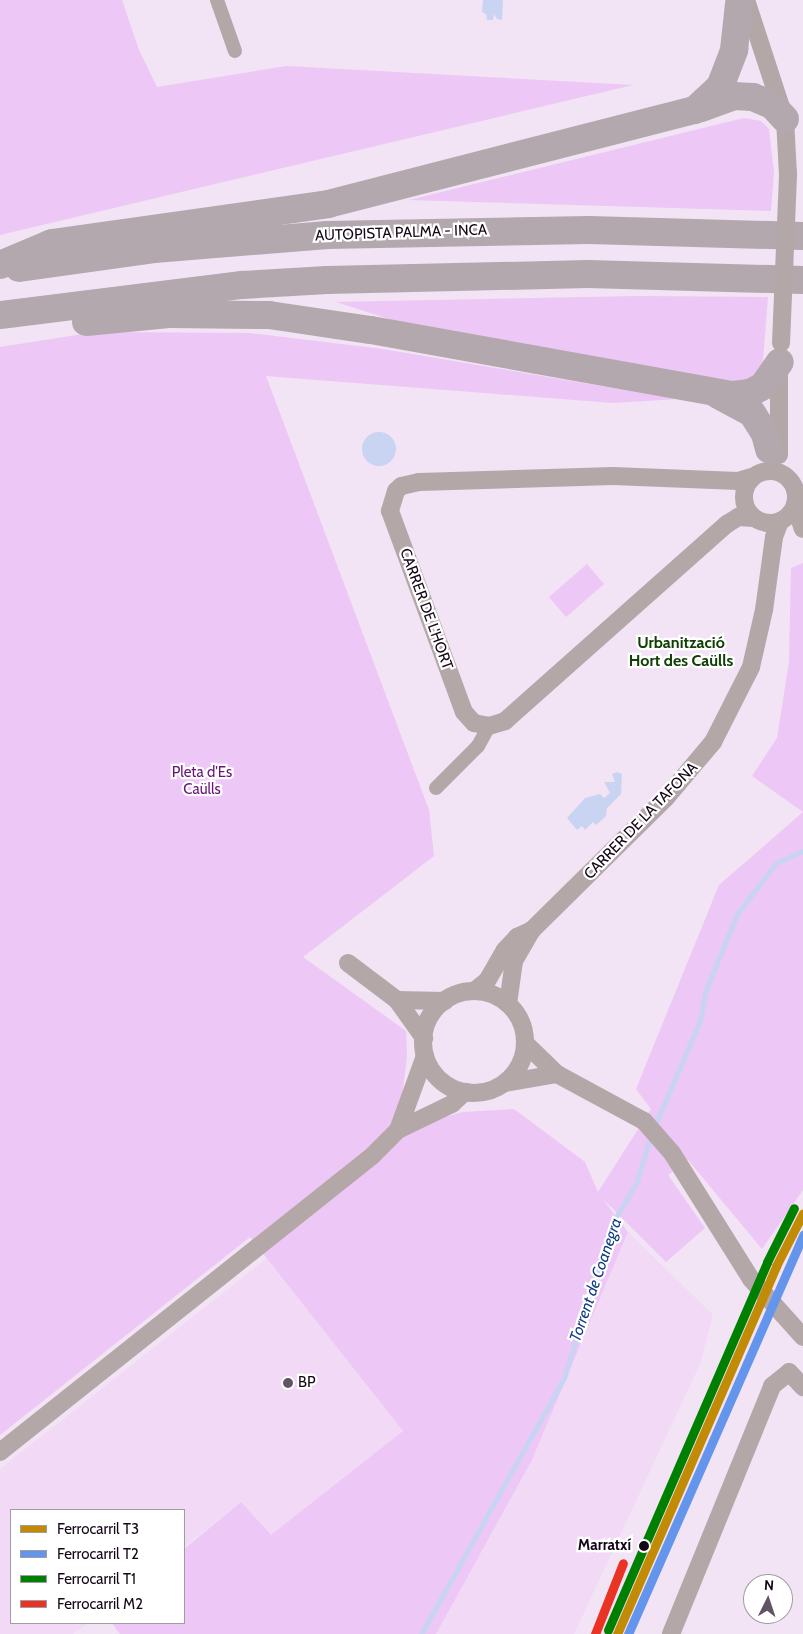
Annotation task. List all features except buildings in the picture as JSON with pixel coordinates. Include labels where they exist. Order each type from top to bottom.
[{"type":"highway","points":[[696,110],[720,87],[734,50],[744,7]]},
{"type":"highway","points":[[0,265],[52,243],[328,204],[744,96],[763,100],[785,119]]},
{"type":"highway","name":"AUTOPISTA PALMA - INCA","points":[[0,270],[154,249],[328,235],[589,230],[803,236]]},
{"type":"highway","points":[[13,313],[242,285],[327,280],[588,274],[803,280]]},
{"type":"highway","points":[[13,313],[68,324],[169,314],[269,315],[380,331],[707,391],[750,393],[768,381],[780,352]]},
{"type":"highway","points":[[707,391],[752,413],[765,434],[769,448]]},
{"type":"street","points":[[218,0],[235,51]]},
{"type":"street","points":[[436,788],[478,746],[489,726],[505,721],[727,524],[738,518],[756,519],[769,523],[782,520],[802,528],[798,498],[794,485],[785,475],[779,458],[778,398],[788,174],[785,119],[744,7]]},
{"type":"street","points":[[756,519],[743,501],[744,488],[754,475],[769,448],[778,398]]},
{"type":"street","points":[[754,475],[770,470],[803,479]]},
{"type":"street","name":"CARRER DE L'HORT","points":[[489,726],[474,723],[464,712],[392,517],[391,504],[396,491],[409,483],[434,481],[613,476],[738,481],[754,475]]},
{"type":"street","points":[[782,520],[798,498]]},
{"type":"street","name":"CARRER DE LA TAFONA","points":[[756,519],[764,532],[762,564],[767,586]]},
{"type":"street","name":"CARRER DE LA TAFONA","points":[[532,930],[665,799],[713,742],[751,667],[760,637],[774,537],[782,520]]},
{"type":"street","points":[[474,991],[487,980],[505,950],[518,936],[532,930]]},
{"type":"street","points":[[508,1004],[514,961],[532,930]]},
{"type":"street","points":[[348,962],[397,1000],[424,1038]]},
{"type":"street","points":[[398,1130],[425,1056],[424,1038],[431,1015],[445,1001],[457,994],[474,991],[498,997],[518,1015],[526,1044],[557,1074],[644,1120],[672,1154],[751,1279],[803,1337]]},
{"type":"street","points":[[397,1000],[445,1001]]},
{"type":"street","points":[[505,1083],[516,1072],[526,1044]]},
{"type":"street","points":[[425,1056],[440,1080],[465,1092],[479,1093],[505,1083],[557,1074]]},
{"type":"street","points":[[0,1452],[373,1155],[398,1130],[452,1104],[465,1092]]},
{"type":"street","points":[[671,1634],[772,1386],[790,1372],[803,1387]]},
{"type":"shaded area","points":[[628,1232],[713,1315],[700,1364],[574,1634],[436,1634],[532,1460]]},
{"type":"shaded area","points":[[267,1258],[403,1431],[271,1536],[241,1502],[185,1546],[185,1509],[10,1509],[10,1624],[87,1624],[73,1634],[0,1634],[0,1469]]},
{"type":"green space","points":[[0,0],[122,0],[139,50],[157,87],[286,66],[633,85],[0,235]]},
{"type":"green space","points":[[744,118],[761,121],[769,129],[774,172],[771,211],[409,200]]},
{"type":"green space","points":[[638,296],[768,297],[762,371],[740,384],[417,328],[336,302]]},
{"type":"green space","name":"Pleta d'Es Caülls","points":[[96,332],[249,333],[383,349],[678,399],[613,403],[266,376],[429,810],[434,856],[303,957],[406,1031],[407,1056],[398,1130],[463,1112],[514,1109],[585,1162],[598,1192],[651,1109],[636,1089],[719,885],[803,812],[803,1190],[762,1249],[688,1160],[668,1175],[705,1228],[666,1262],[602,1198],[628,1232],[532,1460],[436,1634],[120,1634],[113,1624],[185,1624],[185,1548],[241,1502],[271,1535],[403,1431],[250,1237],[0,1435],[0,347]]},
{"type":"green space","points":[[803,563],[803,812],[752,776],[777,738],[789,662],[791,568]]},
{"type":"green space","points":[[587,564],[604,584],[566,617],[549,597]]},
{"type":"water","points":[[483,0],[503,0],[502,20],[497,19],[494,14],[493,20],[487,20],[486,14],[482,12]]},
{"type":"water","points":[[379,432],[386,433],[391,437],[395,442],[395,456],[391,461],[386,465],[379,466],[372,465],[367,461],[363,456],[362,449],[363,442],[367,437],[372,433]]},
{"type":"water","points":[[617,772],[622,774],[621,794],[607,808],[606,816],[596,825],[593,822],[585,830],[582,826],[577,830],[567,818],[585,798],[600,794],[604,798],[610,793],[604,782],[615,782],[612,774]]},
{"type":"waterway","name":"Torrent de Coanegra","points":[[654,1127],[700,1021],[705,992],[737,914],[776,863],[803,851]]},
{"type":"waterway","name":"Torrent de Coanegra","points":[[421,1634],[564,1378],[611,1226],[636,1183],[651,1135]]},
{"type":"rail line","name":"T1","points":[[608,1630],[767,1262],[794,1208]]},
{"type":"rail line","name":"T3","points":[[617,1634],[776,1266],[803,1213]]},
{"type":"rail line","name":"T2","points":[[628,1634],[803,1235]]},
{"type":"rail line","name":"M2","points":[[595,1634],[623,1563]]},
{"type":"place","name":"BP","points":[[288,1383]]},
{"type":"place","name":"Marratxí","points":[[644,1546]]},
{"type":"district","name":"Urbanització Hort des Caülls","points":[[681,652]]}]
